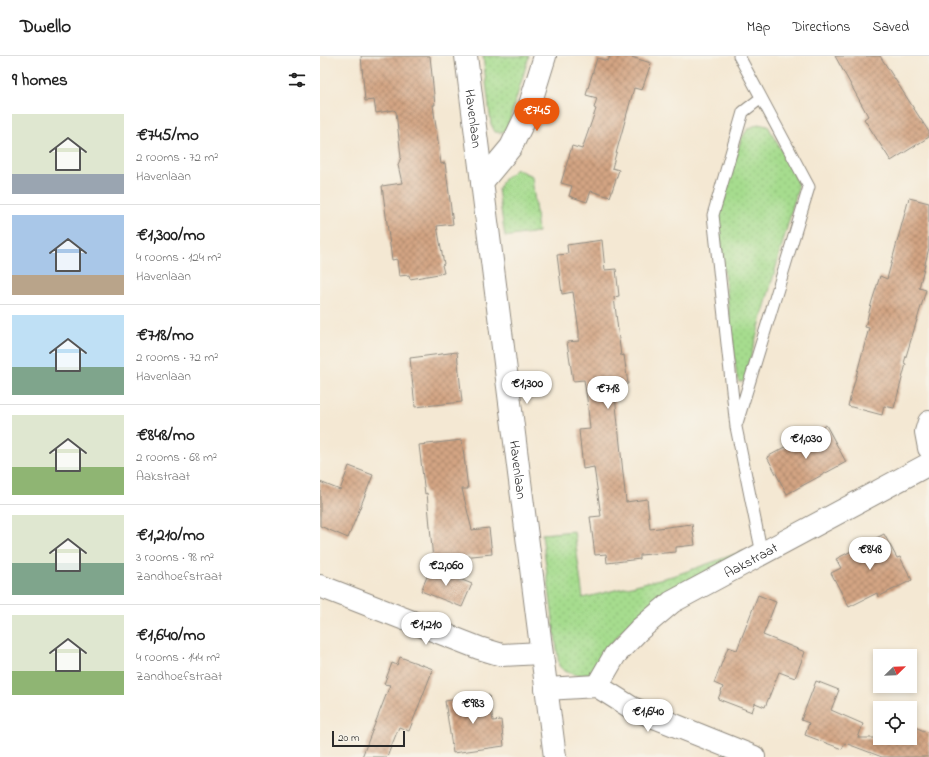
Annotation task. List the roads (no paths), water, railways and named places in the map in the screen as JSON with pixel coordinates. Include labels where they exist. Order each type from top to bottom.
[{"type":"street","name":"Havenlaan","points":[[466,56],[555,757]]},
{"type":"street","name":"Havenlaan","points":[[482,182],[511,147],[527,114],[544,56]]},
{"type":"street","points":[[929,422],[926,432],[929,448]]},
{"type":"street","name":"Aakstraat","points":[[597,686],[616,655],[639,630],[672,602],[929,464]]},
{"type":"street","points":[[321,589],[502,656],[541,654]]},
{"type":"street","points":[[546,689],[597,686],[632,708],[754,757]]},
{"type":"lane","points":[[736,427],[809,187],[739,56]]},
{"type":"lane","points":[[761,98],[743,112],[713,215],[736,427],[762,554]]}]
